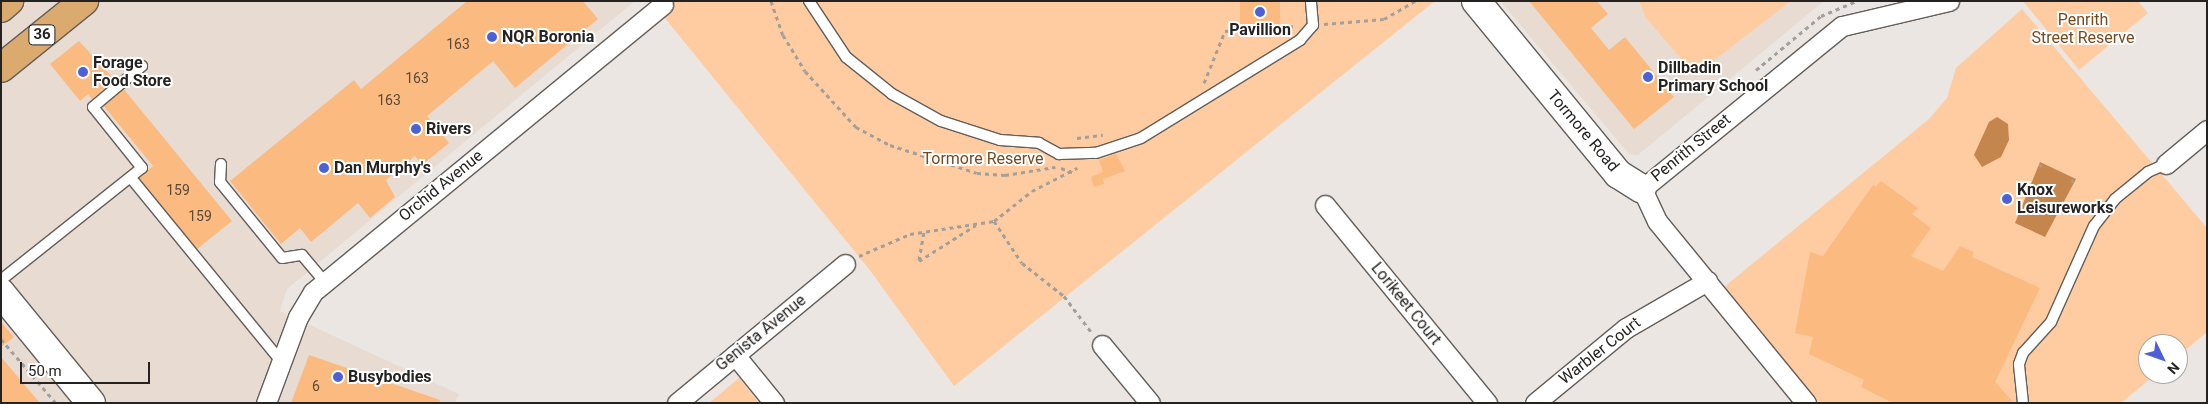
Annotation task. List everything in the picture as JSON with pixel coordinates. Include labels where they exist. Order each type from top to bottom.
[{"type":"main road","name":"36","points":[[1,68],[84,1]]},
{"type":"street","name":"Tormore Road","points":[[1476,1],[1618,174],[1642,189]]},
{"type":"street","name":"Penrith Street","points":[[1642,189],[1842,26],[1949,1]]},
{"type":"street","name":"Orchid Avenue","points":[[266,403],[304,305],[325,282],[663,4]]},
{"type":"street","points":[[2166,164],[2207,130]]},
{"type":"street","points":[[1642,189],[1657,221],[1806,403]]},
{"type":"street","name":"Lorikeet Court","points":[[1325,205],[1487,403]]},
{"type":"street","name":"Genista Avenue","points":[[677,403],[845,264]]},
{"type":"street","name":"Warbler Court","points":[[1535,403],[1626,328],[1667,302],[1701,274]]},
{"type":"street","points":[[1,293],[91,403]]},
{"type":"street","points":[[1102,345],[1150,403]]},
{"type":"street","points":[[735,355],[774,403]]},
{"type":"lane","points":[[809,1],[846,57],[892,94],[941,121],[1000,140],[1039,143],[1059,154],[1096,153],[1141,138],[1300,40],[1312,25],[1311,1]]},
{"type":"lane","points":[[1,280],[142,168],[94,108],[142,66]]},
{"type":"lane","points":[[221,164],[220,182],[282,258],[302,255],[325,282]]},
{"type":"lane","points":[[2023,403],[2019,364],[2024,353],[2051,322],[2094,226],[2121,194],[2148,172],[2166,164]]},
{"type":"lane","points":[[131,178],[281,362]]},
{"type":"path","points":[[771,1],[784,35],[805,71],[831,103],[865,131],[890,145],[977,173],[1005,175],[1057,167],[1072,172]]},
{"type":"path","points":[[845,264],[924,232],[994,221],[1032,191],[1072,172],[1096,153]]},
{"type":"path","points":[[994,221],[1022,263],[1064,296],[1102,345]]},
{"type":"path","points":[[924,232],[919,261],[976,224]]},
{"type":"path","points":[[1,340],[56,403]]},
{"type":"shaded area","points":[[1,1],[635,1],[287,289],[280,311],[459,394],[455,403],[1,403]]},
{"type":"shaded area","name":"Dillbadin Primary School","points":[[1500,1],[1824,1],[1638,155],[1629,154]]},
{"type":"shaded area","points":[[1997,117],[2008,124],[2009,140],[2001,157],[1982,167],[1974,155],[1989,122]]},
{"type":"shaded area","points":[[2040,162],[2076,179],[2045,237],[2015,223]]},
{"type":"green space","name":"Tormore Reserve","points":[[651,1],[1435,1],[954,386],[869,269]]},
{"type":"green space","points":[[1639,1],[1791,1],[1695,75],[1646,18]]},
{"type":"green space","name":"Penrith Street Reserve","points":[[2023,1],[2138,1],[2148,13],[2079,70]]},
{"type":"green space","name":"Knox Leisureworks","points":[[2022,9],[2207,228],[2207,332],[2188,348],[2188,334],[2138,334],[2138,384],[2144,384],[2121,403],[1820,403],[1718,292],[1929,119],[1947,98],[1956,68]]},
{"type":"green space","points":[[739,378],[759,403],[709,403]]},
{"type":"building","points":[[467,1],[583,1],[598,19],[515,88],[493,61],[427,116],[449,143],[422,165],[415,156],[386,180],[395,197],[370,218],[358,203],[311,242],[300,228],[281,244],[230,181],[354,80],[361,89]]},
{"type":"building","name":"Pavillion","points":[[1240,1],[1280,1],[1280,25],[1240,25]]},
{"type":"building","points":[[1529,1],[1597,1],[1608,14],[1591,28],[1609,50],[1625,37],[1674,97],[1634,129]]},
{"type":"building","name":"Forage Food Store","points":[[79,41],[115,80],[92,99],[88,94],[80,101],[50,64]]},
{"type":"building","points":[[122,87],[232,221],[196,250],[137,179],[153,166],[102,104]]},
{"type":"building","points":[[1116,154],[1125,171],[1103,179],[1104,184],[1094,187],[1091,177],[1103,172],[1099,160]]},
{"type":"building","points":[[1881,181],[1918,208],[1912,214],[1931,228],[1911,256],[1943,271],[1960,246],[1974,252],[1972,257],[2040,288],[1995,382],[2014,403],[1893,403],[1861,387],[1864,380],[1809,354],[1813,337],[1795,333],[1810,252],[1823,256],[1873,185],[1876,187]]},
{"type":"building","points":[[1,322],[14,337],[1,347]]},
{"type":"building","name":"Busybodies","points":[[309,355],[440,400],[439,403],[291,403]]},
{"type":"building","points":[[1,357],[40,403],[1,403]]},
{"type":"place","name":"Pavillion","points":[[1260,12]]},
{"type":"place","name":"NQR Boronia","points":[[492,37]]},
{"type":"place","name":"Forage Food Store","points":[[83,72]]},
{"type":"place","name":"Dillbadin Primary School","points":[[1648,77]]},
{"type":"place","name":"Rivers","points":[[416,129]]},
{"type":"place","name":"Dan Murphy's","points":[[324,168]]},
{"type":"place","name":"Knox Leisureworks","points":[[2007,199]]},
{"type":"place","name":"Busybodies","points":[[338,377]]}]
